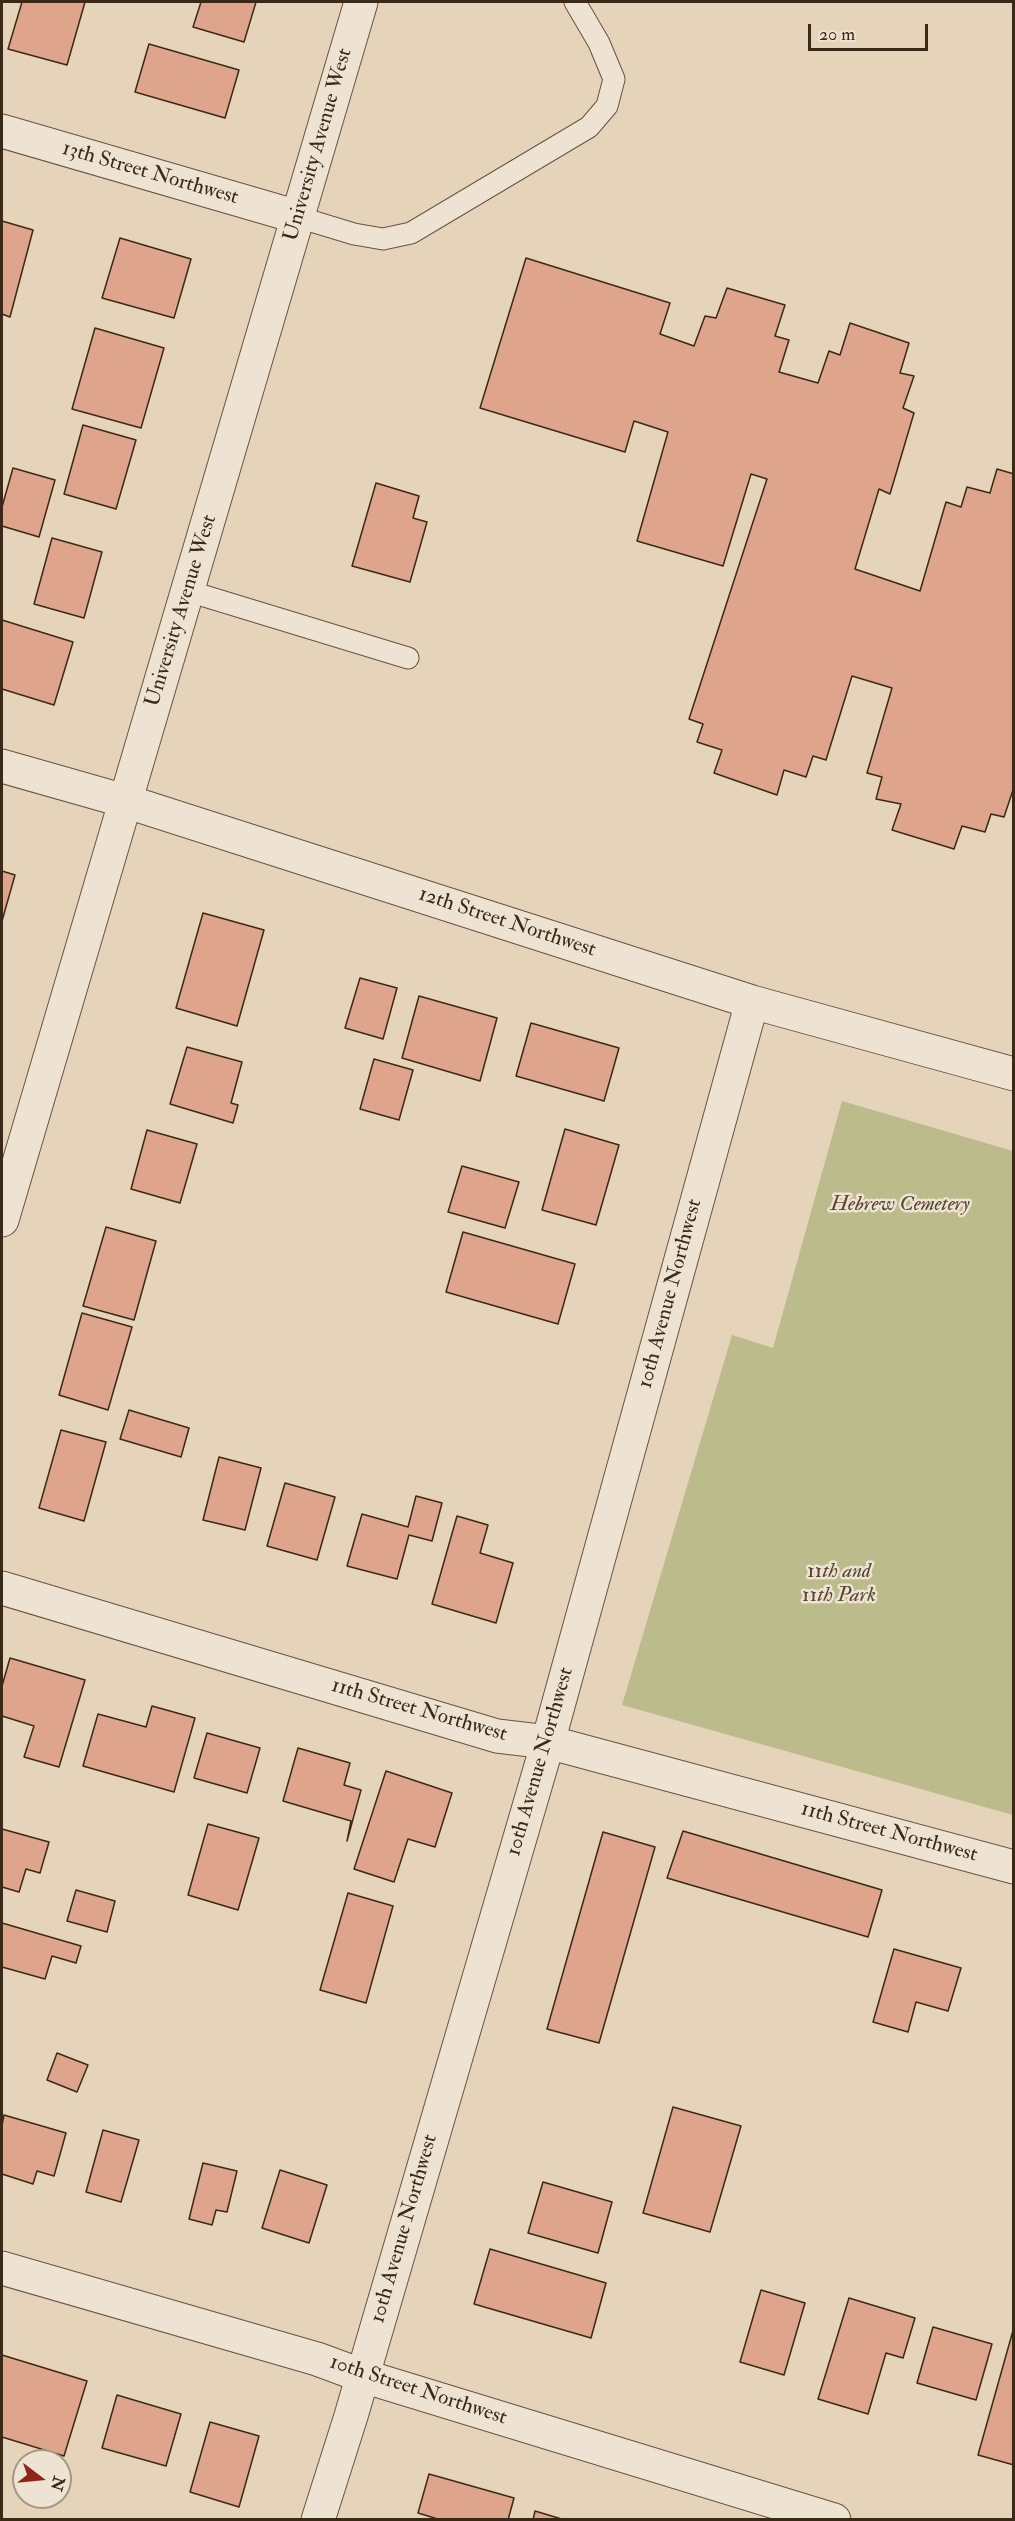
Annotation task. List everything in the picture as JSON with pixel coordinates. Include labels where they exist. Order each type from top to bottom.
[{"type":"street","name":"University Avenue West","points":[[2,1220],[361,2]]},
{"type":"street","name":"13th Street Northwest","points":[[2,131],[298,217]]},
{"type":"street","name":"12th Street Northwest","points":[[2,766],[125,801],[752,1002],[1014,1074]]},
{"type":"street","name":"10th Avenue Northwest","points":[[318,2520],[363,2376],[548,1742],[752,1002]]},
{"type":"street","name":"11th Street Northwest","points":[[2,1588],[497,1736],[548,1742],[1014,1867]]},
{"type":"street","name":"10th Street Northwest","points":[[2,2268],[317,2359],[363,2376],[834,2520]]},
{"type":"lane","points":[[298,217],[354,234],[383,239],[411,232],[589,127],[607,106],[614,79],[599,43],[575,2]]},
{"type":"lane","points":[[188,591],[408,658]]},
{"type":"green space","name":"11th and 11th Park","points":[[842,1101],[1013,1151],[1013,1815],[622,1705],[732,1335],[773,1348]]},
{"type":"building","points":[[22,2],[85,2],[67,65],[8,49]]},
{"type":"building","points":[[201,2],[256,2],[244,42],[193,27]]},
{"type":"building","points":[[149,44],[239,70],[225,118],[135,92]]},
{"type":"building","points":[[2,221],[33,230],[10,317],[2,314]]},
{"type":"building","points":[[120,238],[191,259],[174,318],[102,298]]},
{"type":"building","points":[[526,258],[670,303],[660,334],[694,346],[705,316],[716,318],[727,288],[785,305],[775,336],[789,340],[779,372],[818,383],[829,351],[840,355],[850,323],[909,343],[900,373],[914,376],[903,408],[914,413],[890,494],[879,489],[855,569],[920,591],[946,502],[961,507],[967,487],[990,493],[997,469],[1014,474],[1014,787],[1004,817],[991,814],[985,832],[962,826],[954,849],[892,830],[901,804],[876,799],[882,777],[867,773],[892,688],[852,676],[826,760],[813,756],[806,777],[784,770],[777,795],[714,773],[722,750],[697,742],[703,724],[689,719],[767,479],[751,474],[723,566],[637,541],[668,432],[634,421],[625,452],[480,408]]},
{"type":"building","points":[[95,328],[164,348],[141,428],[72,409]]},
{"type":"building","points":[[83,425],[136,440],[116,509],[64,494]]},
{"type":"building","points":[[13,468],[55,480],[39,537],[2,526],[2,507]]},
{"type":"building","points":[[376,483],[419,496],[413,518],[427,522],[410,582],[352,566]]},
{"type":"building","points":[[52,538],[102,552],[84,618],[34,604]]},
{"type":"building","points":[[2,620],[73,642],[54,705],[2,689]]},
{"type":"building","points":[[2,871],[15,875],[2,921]]},
{"type":"building","points":[[203,913],[264,930],[237,1026],[176,1008]]},
{"type":"building","points":[[360,978],[397,988],[383,1039],[345,1028]]},
{"type":"building","points":[[419,996],[497,1018],[480,1081],[402,1058]]},
{"type":"building","points":[[531,1023],[619,1048],[604,1101],[516,1076]]},
{"type":"building","points":[[187,1047],[242,1062],[231,1103],[238,1105],[233,1123],[170,1104]]},
{"type":"building","points":[[374,1059],[413,1070],[399,1120],[360,1109]]},
{"type":"building","points":[[565,1129],[619,1145],[596,1225],[542,1210]]},
{"type":"building","points":[[147,1130],[197,1144],[180,1203],[131,1189]]},
{"type":"building","points":[[462,1166],[519,1182],[505,1228],[448,1212]]},
{"type":"building","points":[[106,1227],[156,1241],[134,1320],[83,1306]]},
{"type":"building","points":[[463,1232],[575,1264],[558,1324],[446,1292]]},
{"type":"building","points":[[82,1313],[132,1327],[108,1410],[59,1395]]},
{"type":"building","points":[[129,1410],[189,1428],[181,1457],[120,1439]]},
{"type":"building","points":[[61,1430],[106,1442],[84,1521],[39,1508]]},
{"type":"building","points":[[219,1457],[261,1468],[245,1530],[203,1520]]},
{"type":"building","points":[[285,1483],[335,1497],[317,1560],[267,1546]]},
{"type":"building","points":[[416,1496],[442,1503],[432,1541],[409,1535],[397,1579],[347,1566],[362,1514],[408,1527]]},
{"type":"building","points":[[457,1516],[488,1525],[480,1553],[513,1563],[496,1623],[432,1604]]},
{"type":"building","points":[[10,1658],[85,1680],[59,1767],[24,1757],[34,1726],[2,1716],[2,1686]]},
{"type":"building","points":[[152,1706],[195,1718],[174,1792],[83,1766],[98,1714],[146,1727]]},
{"type":"building","points":[[207,1733],[260,1748],[247,1793],[194,1778]]},
{"type":"building","points":[[298,1748],[350,1763],[344,1785],[361,1790],[347,1841],[351,1821],[283,1801]]},
{"type":"building","points":[[386,1771],[452,1793],[435,1847],[408,1839],[394,1882],[354,1869]]},
{"type":"building","points":[[208,1824],[259,1838],[238,1910],[188,1895]]},
{"type":"building","points":[[2,1829],[49,1842],[40,1873],[26,1869],[19,1892],[2,1887]]},
{"type":"building","points":[[683,1831],[882,1890],[868,1937],[667,1878]]},
{"type":"building","points":[[603,1832],[655,1847],[599,2043],[547,2029]]},
{"type":"building","points":[[76,1890],[115,1901],[107,1932],[67,1921]]},
{"type":"building","points":[[348,1893],[393,1906],[366,2003],[320,1990]]},
{"type":"building","points":[[2,1923],[81,1946],[76,1963],[52,1956],[45,1979],[2,1967]]},
{"type":"building","points":[[894,1949],[961,1968],[948,2011],[916,2002],[908,2032],[873,2022]]},
{"type":"building","points":[[57,2053],[88,2065],[77,2092],[47,2080]]},
{"type":"building","points":[[673,2107],[741,2126],[710,2232],[643,2213]]},
{"type":"building","points":[[4,2115],[66,2133],[54,2176],[37,2171],[33,2184],[2,2174]]},
{"type":"building","points":[[103,2130],[139,2140],[121,2202],[86,2192]]},
{"type":"building","points":[[203,2163],[237,2171],[227,2212],[216,2210],[212,2225],[189,2219]]},
{"type":"building","points":[[280,2170],[327,2185],[309,2243],[262,2228]]},
{"type":"building","points":[[543,2182],[612,2202],[598,2253],[528,2233]]},
{"type":"building","points":[[490,2249],[606,2283],[591,2338],[474,2304]]},
{"type":"building","points":[[761,2290],[805,2303],[784,2375],[740,2362]]},
{"type":"building","points":[[849,2298],[915,2318],[903,2358],[886,2353],[868,2414],[818,2399]]},
{"type":"building","points":[[933,2327],[992,2344],[976,2400],[917,2383]]},
{"type":"building","points":[[1014,2327],[1014,2465],[978,2455]]},
{"type":"building","points":[[2,2355],[87,2381],[66,2449],[41,2449],[2,2437]]},
{"type":"building","points":[[117,2395],[181,2414],[166,2466],[102,2448]]},
{"type":"building","points":[[210,2422],[259,2436],[239,2507],[190,2492]]},
{"type":"building","points":[[429,2474],[514,2498],[508,2520],[441,2520],[418,2513]]},
{"type":"building","points":[[535,2511],[565,2520],[533,2520]]},
{"type":"park label","name":"Hebrew Cemetery","points":[[900,1205]]}]
